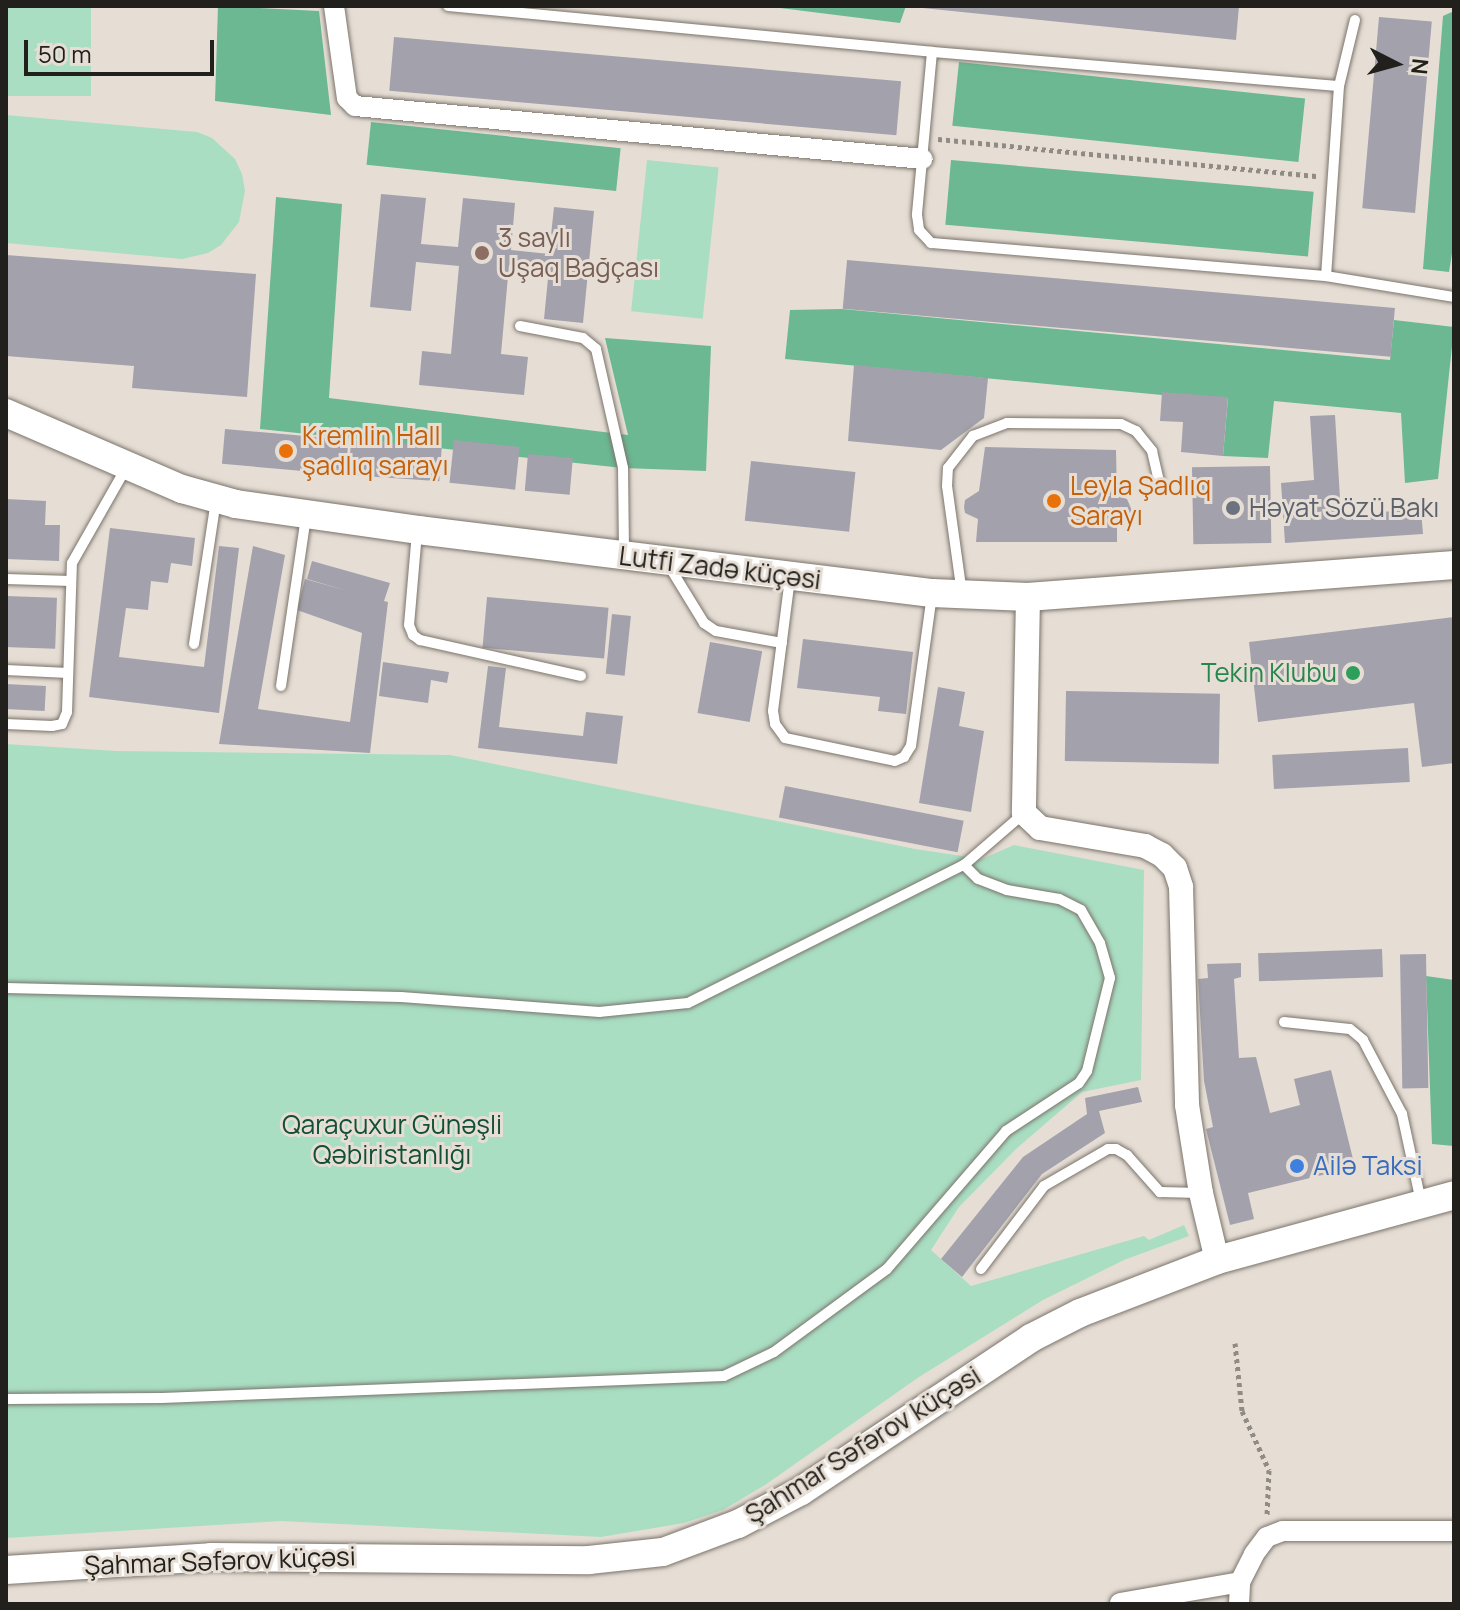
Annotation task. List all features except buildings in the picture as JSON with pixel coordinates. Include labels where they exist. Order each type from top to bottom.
[{"type":"main road","name":"Lutfi Zadə küçəsi","points":[[6,413],[182,489],[217,499],[418,530],[932,593],[1028,597],[1454,565]]},
{"type":"main road","name":"Şahmar Səfərov küçəsi","points":[[6,1570],[211,1557],[589,1560],[663,1552],[726,1529],[801,1491],[1031,1338],[1124,1295],[1217,1260],[1454,1195]]},
{"type":"street","points":[[334,6],[347,98],[355,106],[924,148]]},
{"type":"street","points":[[1028,597],[1024,813],[1040,828],[1145,846],[1162,855],[1175,868],[1181,887],[1187,1105],[1201,1193],[1217,1260]]},
{"type":"street","points":[[1239,1604],[1240,1582],[1267,1537],[1283,1531],[1454,1531]]},
{"type":"street","points":[[1120,1603],[1240,1582]]},
{"type":"lane","points":[[448,6],[932,52],[1339,86]]},
{"type":"lane","points":[[1326,276],[1339,86],[1355,20]]},
{"type":"lane","points":[[932,52],[917,215],[919,230],[931,243],[1326,276],[1454,297]]},
{"type":"lane","points":[[520,326],[583,338],[596,349],[623,468],[624,556]]},
{"type":"lane","points":[[963,596],[948,468],[973,436],[1007,423],[1121,424],[1136,431],[1152,451],[1159,482]]},
{"type":"lane","points":[[6,724],[62,724],[67,712],[72,563],[127,466]]},
{"type":"lane","points":[[194,644],[217,499]]},
{"type":"lane","points":[[281,686],[306,515]]},
{"type":"lane","points":[[418,530],[409,625],[413,635],[420,640],[581,676]]},
{"type":"lane","points":[[666,561],[704,623],[716,631],[782,643]]},
{"type":"lane","points":[[791,576],[773,711],[775,724],[785,738],[895,761],[904,757],[911,746],[932,593]]},
{"type":"lane","points":[[6,579],[71,581]]},
{"type":"lane","points":[[6,670],[68,673]]},
{"type":"lane","points":[[6,988],[401,997],[599,1012],[688,1003],[964,865],[1024,813]]},
{"type":"lane","points":[[6,1399],[162,1398],[724,1376],[774,1352],[887,1269],[1006,1131],[1079,1083],[1087,1071],[1110,978],[1100,943],[1081,910],[1059,899],[1007,890],[978,879],[964,865]]},
{"type":"lane","points":[[1284,1022],[1350,1029],[1363,1040],[1402,1114],[1422,1203]]},
{"type":"lane","points":[[981,1269],[1044,1186],[1108,1149],[1127,1155],[1160,1192],[1201,1193]]},
{"type":"path","points":[[924,148],[1333,177]]},
{"type":"path","points":[[1235,1343],[1242,1411],[1269,1470],[1267,1537]]},
{"type":"green space","points":[[6,6],[91,6],[91,96],[6,96]]},
{"type":"green space","points":[[218,6],[319,11],[331,115],[215,101]]},
{"type":"green space","points":[[764,6],[906,6],[900,23]]},
{"type":"green space","points":[[1454,11],[1454,241],[1449,272],[1423,269],[1443,16]]},
{"type":"green space","points":[[959,62],[1305,98],[1298,162],[952,126]]},
{"type":"green space","points":[[6,115],[197,132],[212,138],[235,159],[242,174],[245,191],[239,222],[221,245],[208,253],[182,259],[6,243]]},
{"type":"green space","points":[[371,122],[621,148],[616,191],[367,165]]},
{"type":"green space","points":[[647,160],[719,168],[703,319],[631,311]]},
{"type":"green space","points":[[951,160],[1314,192],[1308,256],[945,225]]},
{"type":"green space","points":[[276,197],[342,204],[329,398],[628,435],[605,338],[711,346],[706,471],[623,468],[260,429]]},
{"type":"green space","points":[[842,309],[1390,360],[1394,320],[1454,327],[1438,479],[1405,483],[1401,413],[1274,401],[1268,458],[1223,456],[1228,398],[1162,395],[785,359],[790,310]]},
{"type":"green space","name":"Qaraçuxur Günəşli Qəbiristanlığı","points":[[6,744],[117,751],[450,755],[915,849],[982,859],[1014,845],[1144,870],[1141,1080],[1082,1092],[1016,1149],[959,1207],[931,1250],[971,1286],[1144,1236],[1149,1240],[1184,1225],[1189,1236],[1124,1260],[1043,1300],[919,1377],[765,1485],[723,1510],[684,1523],[601,1537],[281,1521],[6,1538]]},
{"type":"green space","points":[[1426,976],[1454,980],[1454,1146],[1432,1144]]},
{"type":"place","name":"3 saylı Uşaq Bağçası","points":[[482,253]]},
{"type":"place","name":"Kremlin Hall şadlıq sarayı","points":[[286,451]]},
{"type":"place","name":"Leyla Şadlıq Sarayı","points":[[1054,501]]},
{"type":"place","name":"Həyat Sözü Bakı","points":[[1233,508]]},
{"type":"place","name":"Tekin Klubu","points":[[1353,673]]},
{"type":"place","name":"Ailə Taksi","points":[[1297,1166]]}]
